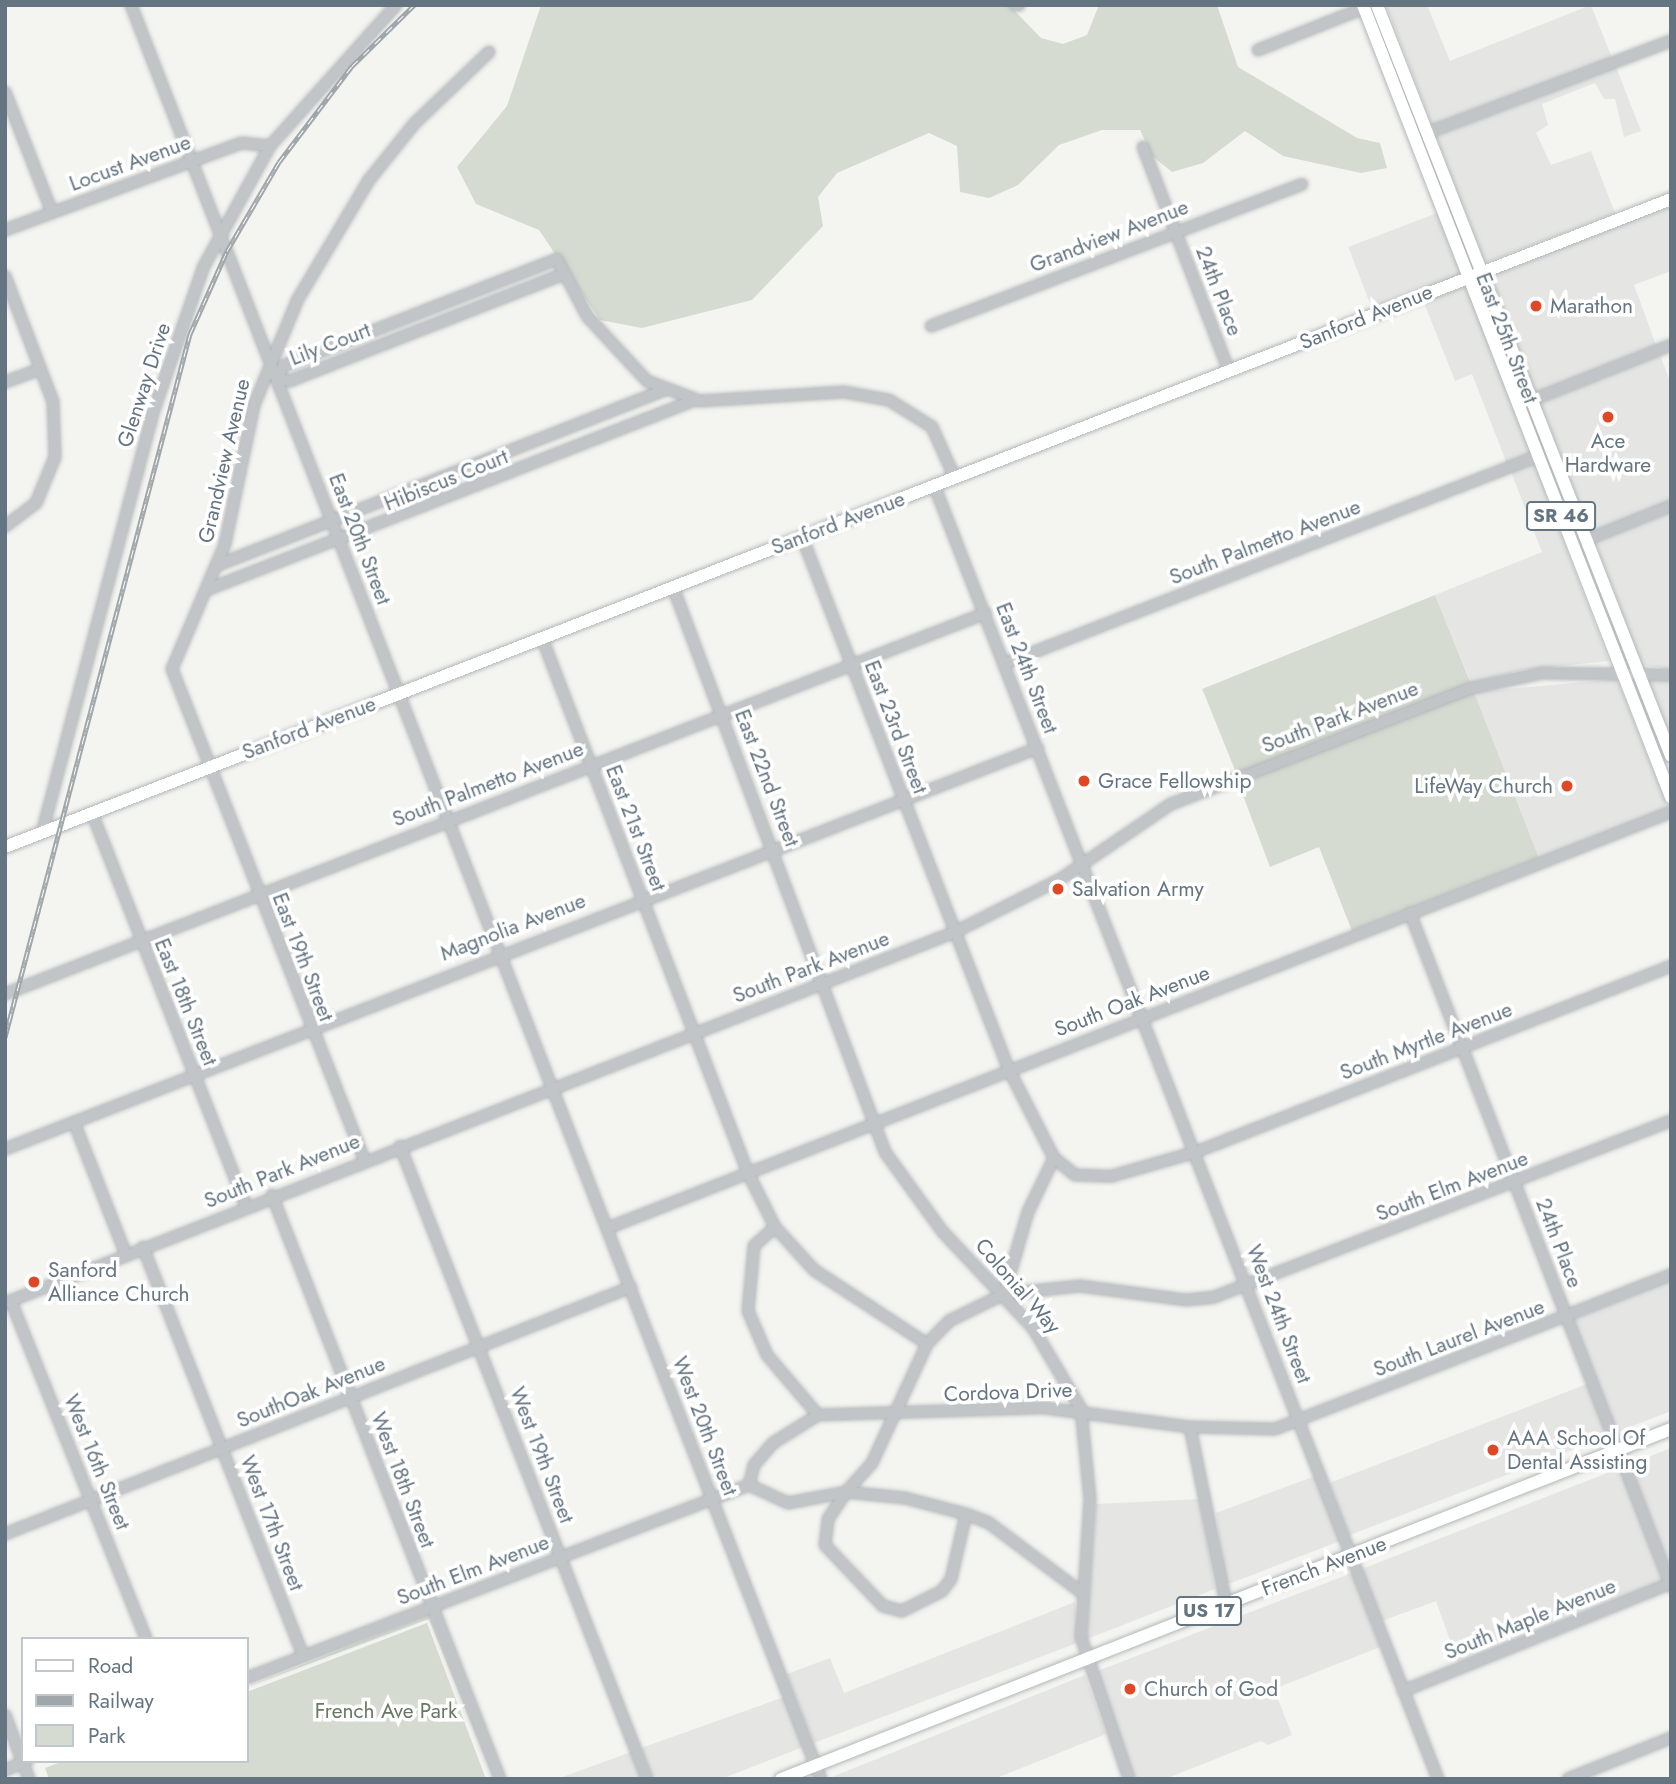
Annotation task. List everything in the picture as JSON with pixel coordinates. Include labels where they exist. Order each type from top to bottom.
[{"type":"main road","name":"East 25th Street","points":[[1368,6],[1399,63],[1637,671]]},
{"type":"main road","name":"East 25th Street","points":[[1368,6],[1468,276],[1622,670]]},
{"type":"main road","name":"Sanford Avenue","points":[[5,847],[1671,199]]},
{"type":"main road","points":[[1528,430],[1560,473]]},
{"type":"main road","name":"SR 46","points":[[1622,670],[1671,797]]},
{"type":"main road","name":"SR 46","points":[[1637,671],[1671,757]]},
{"type":"main road","name":"French Avenue","points":[[781,1779],[1671,1429]]},
{"type":"street","name":"East 20th Street","points":[[131,5],[552,1086]]},
{"type":"street","name":"Glenway Drive","points":[[41,833],[154,410],[219,231],[270,146],[396,5]]},
{"type":"street","points":[[1258,50],[1368,6]]},
{"type":"street","points":[[1427,133],[1671,41]]},
{"type":"street","name":"Grandview Avenue","points":[[206,768],[172,669],[186,627],[209,589],[218,565],[269,358],[369,180],[414,124],[489,52]]},
{"type":"street","points":[[5,92],[52,212]]},
{"type":"street","name":"Locust Avenue","points":[[5,230],[242,143],[270,146]]},
{"type":"street","name":"24th Place","points":[[1143,146],[1229,371]]},
{"type":"street","name":"Grandview Avenue","points":[[931,326],[1302,184]]},
{"type":"street","name":"Lily Court","points":[[557,259],[564,274],[290,381],[277,378],[283,366],[557,259]]},
{"type":"street","points":[[564,274],[610,344],[648,381],[695,400],[845,392],[889,400],[932,427],[955,478]]},
{"type":"street","points":[[5,276],[53,402],[55,457],[36,503],[5,526]]},
{"type":"street","points":[[1532,400],[1671,345]]},
{"type":"street","points":[[5,382],[41,369]]},
{"type":"street","name":"Hibiscus Court","points":[[218,565],[666,389]]},
{"type":"street","name":"Hibiscus Court","points":[[209,589],[340,543],[695,400]]},
{"type":"street","name":"South Palmetto Avenue","points":[[1006,663],[1538,456]]},
{"type":"street","name":"East 24th Street","points":[[934,485],[1083,864]]},
{"type":"street","points":[[1586,540],[1671,506]]},
{"type":"street","name":"East 23rd Street","points":[[802,537],[1009,1070],[1054,1158]]},
{"type":"street","name":"East 22nd Street","points":[[673,587],[775,848],[874,1123]]},
{"type":"street","name":"South Palmetto Avenue","points":[[5,994],[986,613]]},
{"type":"street","name":"East 21st Street","points":[[542,638],[748,1173],[775,1227],[814,1270],[928,1344]]},
{"type":"street","name":"South Park Avenue","points":[[8,1302],[364,1159],[955,932],[1018,904],[1171,804],[1472,688],[1521,675],[1622,670],[1671,675]]},
{"type":"street","name":"Magnolia Avenue","points":[[5,1149],[500,953],[1038,748]]},
{"type":"street","name":"East 19th Street","points":[[206,768],[364,1159]]},
{"type":"street","name":"South Oak Avenue","points":[[607,1228],[1671,812]]},
{"type":"street","name":"East 18th Street","points":[[92,813],[246,1206]]},
{"type":"street","name":"West 24th Street","points":[[1083,864],[1438,1779]]},
{"type":"street","name":"24th Place","points":[[1410,914],[1670,1584]]},
{"type":"street","name":"South Myrtle Avenue","points":[[1054,1158],[1075,1175],[1112,1176],[1196,1152],[1671,966]]},
{"type":"street","name":"West 20th Street","points":[[552,1086],[821,1779]]},
{"type":"street","name":"South Elm Avenue","points":[[1004,1294],[1080,1286],[1187,1300],[1247,1286],[1671,1121]]},
{"type":"street","points":[[74,1122],[125,1255]]},
{"type":"street","name":"Colonial Way","points":[[874,1123],[911,1195],[1004,1294],[1045,1345],[1081,1409],[1090,1499],[1081,1592],[1085,1660],[1129,1779]]},
{"type":"street","name":"West 19th Street","points":[[400,1146],[647,1779]]},
{"type":"street","points":[[966,1514],[951,1579],[942,1591],[902,1611],[883,1606],[825,1545],[828,1519],[846,1492],[872,1462],[891,1416],[928,1344],[949,1321],[1004,1294],[1028,1212],[1054,1158]]},
{"type":"street","name":"West 18th Street","points":[[272,1195],[500,1779]]},
{"type":"street","points":[[775,1227],[754,1246],[748,1311],[767,1354],[818,1415]]},
{"type":"street","name":"West 17th Street","points":[[143,1247],[303,1656]]},
{"type":"street","name":"South Laurel Avenue","points":[[1299,1420],[1671,1275]]},
{"type":"street","name":"SouthOak Avenue","points":[[5,1534],[631,1287]]},
{"type":"street","name":"West 16th Street","points":[[8,1302],[92,1498],[145,1637]]},
{"type":"street","name":"Cordova Drive","points":[[749,1485],[754,1465],[788,1427],[818,1415],[891,1416],[1081,1409],[1189,1427],[1261,1431],[1299,1420]]},
{"type":"street","points":[[1189,1427],[1226,1604]]},
{"type":"street","points":[[749,1485],[788,1503],[846,1492],[966,1514],[998,1529],[1081,1592]]},
{"type":"street","name":"South Elm Avenue","points":[[248,1678],[749,1485]]},
{"type":"street","name":"South Maple Avenue","points":[[1403,1691],[1670,1584]]},
{"type":"street","points":[[5,1715],[21,1753]]},
{"type":"street","points":[[1568,1779],[1671,1738]]},
{"type":"street","points":[[5,1770],[22,1763]]},
{"type":"shaded area","points":[[1386,5],[1427,5],[1450,61],[1591,5],[1612,58],[1432,125]]},
{"type":"shaded area","points":[[1616,67],[1641,131],[1624,137],[1615,99],[1604,99],[1595,83],[1542,104],[1548,125],[1536,133],[1551,165],[1591,151],[1615,213],[1485,263],[1436,136]]},
{"type":"shaded area","points":[[1671,204],[1671,271],[1634,285],[1656,345],[1536,393],[1490,275]]},
{"type":"shaded area","points":[[1437,213],[1461,275],[1372,309],[1348,247]]},
{"type":"shaded area","points":[[1465,284],[1531,454],[1507,464],[1472,374],[1455,381],[1423,300]]},
{"type":"shaded area","points":[[1660,355],[1671,384],[1671,501],[1591,533],[1540,403]]},
{"type":"shaded area","points":[[1534,463],[1609,661],[1521,670],[1471,683],[1435,595],[1542,552],[1511,472]]},
{"type":"shaded area","points":[[1671,512],[1671,669],[1642,665],[1595,542]]},
{"type":"shaded area","points":[[1648,678],[1671,680],[1671,737]]},
{"type":"shaded area","points":[[1617,679],[1668,808],[1539,858],[1474,692]]},
{"type":"shaded area","points":[[1671,1280],[1671,1411],[1617,1432],[1573,1319]]},
{"type":"shaded area","points":[[1587,1384],[1607,1436],[1349,1535],[1329,1483]]},
{"type":"shaded area","points":[[1671,1448],[1671,1570],[1630,1464]]},
{"type":"shaded area","points":[[1620,1468],[1663,1581],[1458,1663],[1436,1601],[1382,1621],[1362,1569]]},
{"type":"shaded area","points":[[1315,1476],[1340,1541],[1226,1585],[1216,1513]]},
{"type":"shaded area","points":[[1199,1499],[1215,1589],[1087,1639],[1096,1504]]},
{"type":"shaded area","points":[[1352,1573],[1380,1647],[1274,1689],[1292,1735],[1268,1745],[1261,1741],[1165,1779],[1135,1779],[1095,1672]]},
{"type":"shaded area","points":[[1075,1602],[1077,1643],[814,1743],[787,1674],[830,1658],[844,1693]]},
{"type":"shaded area","points":[[1085,1675],[1106,1734],[994,1779],[827,1779]]},
{"type":"shaded area","points":[[784,1697],[803,1747],[721,1779],[653,1779],[641,1748]]},
{"type":"shaded area","points":[[631,1752],[641,1779],[557,1779]]},
{"type":"green space","points":[[541,5],[1009,5],[1041,38],[1063,44],[1087,35],[1099,5],[1217,5],[1238,67],[1357,138],[1380,143],[1387,168],[1361,173],[1283,156],[1245,131],[1203,163],[1172,172],[1152,156],[1140,130],[1102,130],[1059,145],[1018,185],[989,198],[960,192],[957,146],[929,133],[837,173],[818,197],[823,226],[752,300],[642,328],[600,320],[539,230],[476,204],[457,167],[507,106]]},
{"type":"green space","points":[[1435,595],[1471,683],[1238,777],[1202,689]]},
{"type":"green space","points":[[1474,692],[1539,858],[1352,931],[1319,847],[1270,867],[1238,782]]},
{"type":"green space","points":[[429,1614],[494,1779],[429,1619],[248,1687]]},
{"type":"green space","name":"French Ave Park","points":[[427,1623],[486,1779],[49,1779],[45,1768],[59,1763],[248,1763],[248,1692]]},
{"type":"railway","points":[[5,1037],[190,334],[227,251],[279,162],[352,66],[414,5]]},
{"type":"place","name":"Marathon","points":[[1536,306]]},
{"type":"place","name":"Ace Hardware","points":[[1608,417]]},
{"type":"place","name":"Grace Fellowship","points":[[1084,781]]},
{"type":"place","name":"LifeWay Church","points":[[1567,786]]},
{"type":"place","name":"Salvation Army","points":[[1058,889]]},
{"type":"place","name":"Sanford Alliance Church","points":[[34,1282]]},
{"type":"place","name":"AAA School Of Dental Assisting","points":[[1493,1450]]},
{"type":"place","name":"Church of God","points":[[1130,1689]]}]
